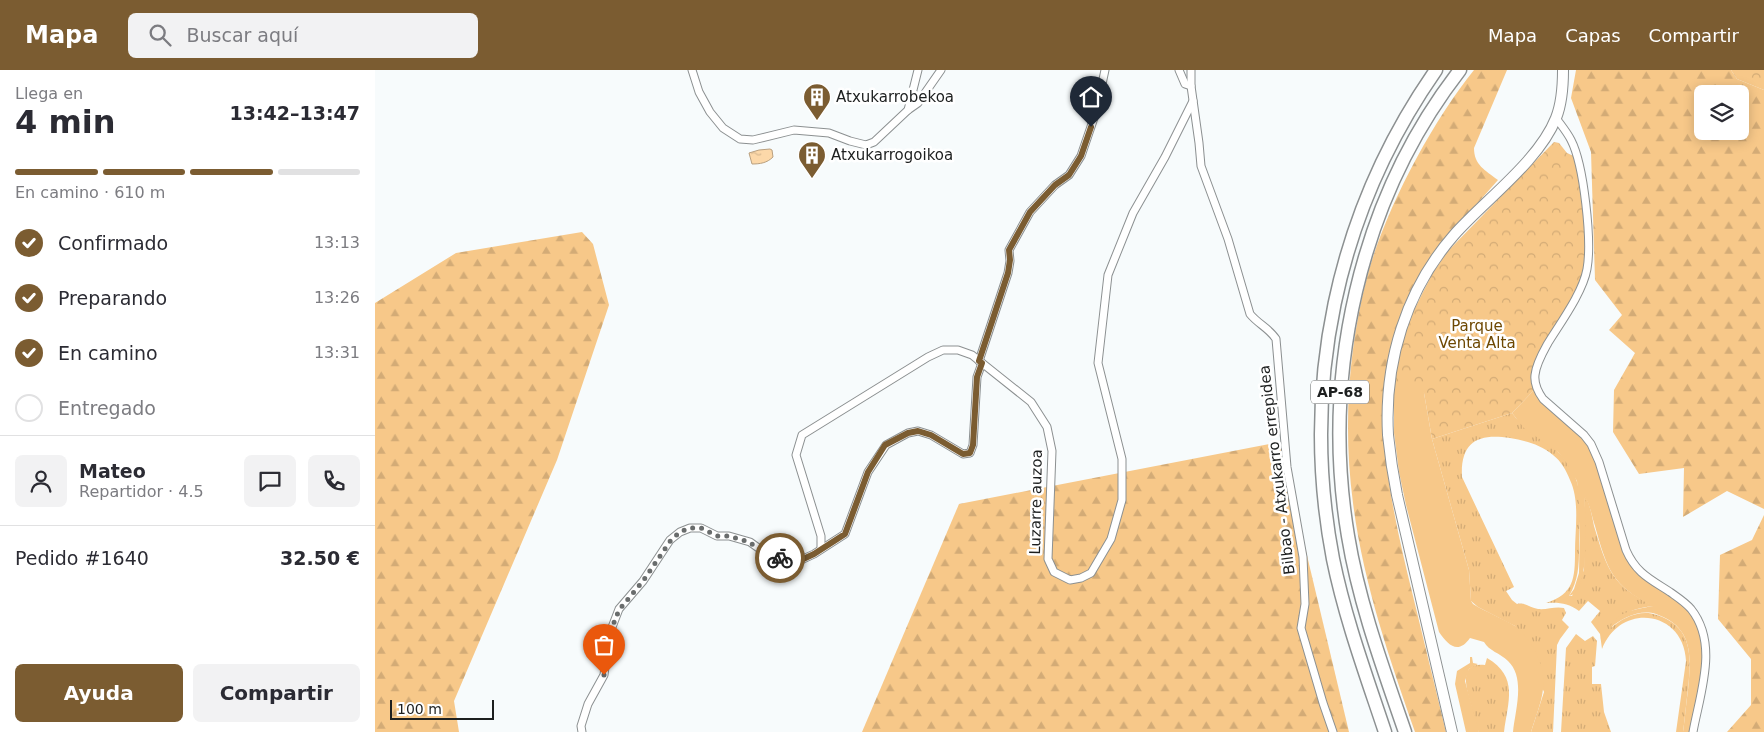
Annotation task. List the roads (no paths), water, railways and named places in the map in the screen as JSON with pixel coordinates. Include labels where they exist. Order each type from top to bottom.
[{"type":"highway","name":"AP-68","points":[[1385,732],[1349,624],[1333,559],[1322,472],[1322,390],[1335,296],[1355,227],[1393,140],[1436,70]]},
{"type":"highway","name":"AP-68","points":[[1405,732],[1367,618],[1351,555],[1345,518],[1341,471],[1339,423],[1341,391],[1344,356],[1353,300],[1372,236],[1391,186],[1405,158],[1445,89],[1460,70]]},
{"type":"street","points":[[691,70],[699,92],[710,112],[723,128],[740,139],[753,140],[794,130],[829,133],[866,145],[874,142],[924,96],[941,70]]},
{"type":"street","points":[[907,110],[918,70]]},
{"type":"street","points":[[581,729],[588,704],[604,675],[609,635],[619,610],[643,581],[671,540],[680,532],[690,528],[701,528],[717,536],[729,536],[749,542],[771,557],[801,560],[845,534],[868,472],[885,445],[908,433],[918,431],[931,435],[963,454],[970,453],[973,445],[977,377],[1008,273],[1009,250],[1030,212],[1055,185],[1069,175],[1081,156],[1096,112],[1105,70]]},
{"type":"street","points":[[1179,70],[1182,80],[1185,84],[1191,86]]},
{"type":"street","name":"Bilbao - Atxukarro errepidea","points":[[1191,70],[1191,86],[1201,166],[1228,239],[1249,309],[1255,320],[1271,330],[1276,338],[1287,467],[1303,558],[1305,604],[1301,628],[1333,732]]},
{"type":"street","points":[[1452,732],[1391,464],[1388,413],[1394,356],[1415,294],[1431,264],[1454,235],[1526,162],[1539,146],[1556,118],[1563,92],[1563,70]]},
{"type":"street","name":"Luzarre auzoa","points":[[821,548],[821,536],[796,455],[802,435],[928,357],[943,350],[958,350],[972,355],[1031,402],[1047,427],[1052,451],[1048,558],[1054,572],[1070,580],[1081,578],[1091,573],[1111,539],[1123,500],[1122,459],[1098,363],[1107,275],[1133,213],[1165,157],[1193,101]]},
{"type":"street","points":[[1556,118],[1572,141],[1582,174],[1588,244],[1587,270],[1576,298],[1544,350],[1536,368],[1535,384],[1543,400],[1584,435],[1591,444],[1599,462],[1625,550],[1631,561],[1644,576],[1682,601],[1697,618],[1703,632],[1707,657],[1693,732]]},
{"type":"water","points":[[772,150],[773,157],[771,159],[763,163],[752,164],[749,153]]},
{"type":"place","name":"Atxukarrobekoa","points":[[817,121]]},
{"type":"place","name":"Atxukarrogoikoa","points":[[812,179]]},
{"type":"park label","name":"Parque Venta Alta","points":[[1477,334]]}]
